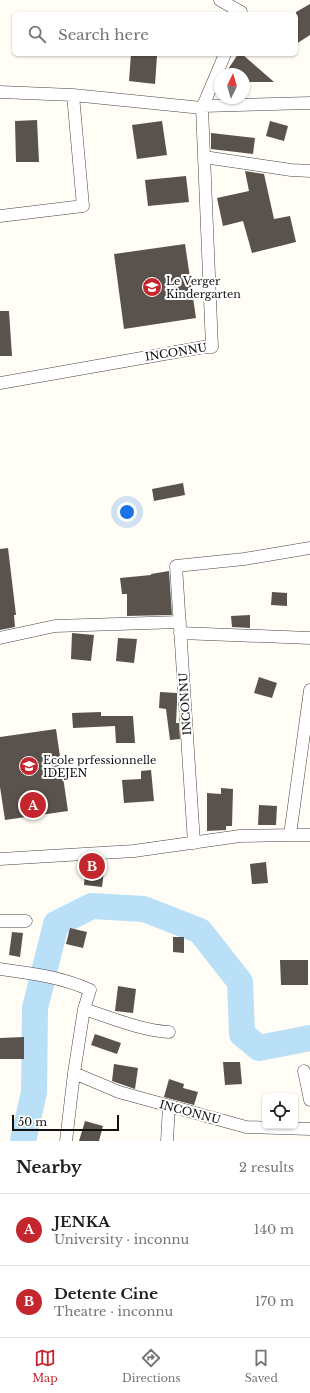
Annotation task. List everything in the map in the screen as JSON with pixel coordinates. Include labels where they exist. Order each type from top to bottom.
[{"type":"street","points":[[220,0],[242,12]]},
{"type":"street","name":"INCONNU","points":[[0,383],[204,346],[212,346],[202,107],[223,56]]},
{"type":"street","points":[[0,92],[73,95],[202,107],[310,103]]},
{"type":"street","points":[[0,216],[83,206],[73,95]]},
{"type":"street","points":[[204,157],[290,170],[310,171]]},
{"type":"street","name":"INCONNU","points":[[194,843],[176,566],[244,559],[310,548]]},
{"type":"street","points":[[0,638],[55,626],[180,628],[310,638]]},
{"type":"street","points":[[290,834],[310,690]]},
{"type":"street","points":[[0,859],[134,851],[240,836],[290,834],[310,835]]},
{"type":"street","points":[[0,921],[26,921]]},
{"type":"street","points":[[0,969],[34,973],[78,984],[90,990],[84,1009],[66,1141]]},
{"type":"street","points":[[84,1009],[142,1028],[154,1031],[169,1032]]},
{"type":"street","points":[[304,1071],[310,1100]]},
{"type":"street","name":"INCONNU","points":[[74,1074],[119,1092],[246,1127],[310,1129]]},
{"type":"street","points":[[167,1141],[169,1106]]},
{"type":"building","points":[[310,4],[310,35],[298,43],[298,12],[296,12]]},
{"type":"building","points":[[131,56],[157,56],[155,84],[129,81]]},
{"type":"building","points":[[237,56],[244,56],[274,82],[250,82],[250,68],[229,68]]},
{"type":"building","points":[[37,120],[39,162],[16,162],[15,121]]},
{"type":"building","points":[[162,121],[167,155],[137,159],[132,125]]},
{"type":"building","points":[[270,121],[288,126],[284,141],[266,136]]},
{"type":"building","points":[[211,133],[255,138],[253,154],[211,149]]},
{"type":"building","points":[[245,171],[264,174],[274,219],[290,216],[296,242],[252,253],[243,221],[223,226],[217,198],[249,191]]},
{"type":"building","points":[[186,176],[189,202],[148,206],[145,180]]},
{"type":"building","points":[[185,244],[196,318],[124,329],[114,254]]},
{"type":"building","points":[[0,311],[9,311],[12,356],[0,356]]},
{"type":"building","points":[[183,483],[185,495],[154,501],[152,489]]},
{"type":"building","points":[[8,548],[16,615],[14,615],[15,627],[0,630],[0,549]]},
{"type":"building","points":[[169,571],[172,615],[127,616],[127,594],[122,594],[120,578],[151,575]]},
{"type":"building","points":[[272,592],[287,593],[287,606],[271,605]]},
{"type":"building","points":[[250,615],[250,628],[232,627],[231,616]]},
{"type":"building","points":[[72,633],[94,635],[91,661],[71,659]]},
{"type":"building","points":[[118,638],[137,639],[134,663],[116,661]]},
{"type":"building","points":[[259,677],[277,683],[272,698],[254,693]]},
{"type":"building","points":[[160,692],[177,693],[176,723],[179,723],[180,739],[170,740],[166,709],[159,708]]},
{"type":"building","points":[[101,712],[101,716],[133,716],[135,743],[116,743],[115,726],[73,728],[72,713]]},
{"type":"building","points":[[56,729],[68,811],[5,820],[0,787],[0,737]]},
{"type":"building","points":[[151,770],[154,801],[124,803],[122,780],[141,779],[141,771]]},
{"type":"building","points":[[221,788],[233,789],[232,826],[226,826],[226,830],[207,831],[207,793],[221,794]]},
{"type":"building","points":[[259,805],[277,806],[276,825],[258,825]]},
{"type":"building","points":[[86,861],[105,862],[102,887],[84,885]]},
{"type":"building","points":[[266,862],[268,883],[252,884],[250,864]]},
{"type":"building","points":[[70,928],[87,932],[83,948],[66,944]]},
{"type":"building","points":[[12,932],[23,933],[20,957],[9,955]]},
{"type":"building","points":[[173,937],[184,937],[184,953],[173,952]]},
{"type":"building","points":[[280,960],[308,960],[308,985],[281,985]]},
{"type":"building","points":[[118,986],[136,989],[133,1013],[115,1011]]},
{"type":"building","points":[[95,1034],[121,1043],[117,1054],[91,1045]]},
{"type":"building","points":[[24,1037],[24,1059],[0,1059],[0,1038]]},
{"type":"building","points":[[223,1062],[240,1062],[242,1084],[225,1085]]},
{"type":"building","points":[[114,1064],[138,1068],[135,1089],[112,1081]]},
{"type":"building","points":[[169,1079],[184,1084],[183,1088],[198,1092],[194,1105],[164,1097]]},
{"type":"building","points":[[85,1121],[103,1126],[99,1141],[79,1141]]},
{"type":"waterway","points":[[23,1141],[34,1092],[35,1008],[56,924],[92,906],[144,909],[200,931],[240,982],[242,1034],[259,1048],[310,1038]]},
{"type":"place","name":"Le Verger Kindergarten","points":[[152,287]]},
{"type":"place","name":"Ecole prfessionnelle IDEJEN","points":[[29,766]]},
{"type":"place","name":"JENKA","points":[[33,805]]},
{"type":"place","name":"Detente Cine","points":[[92,866]]}]
